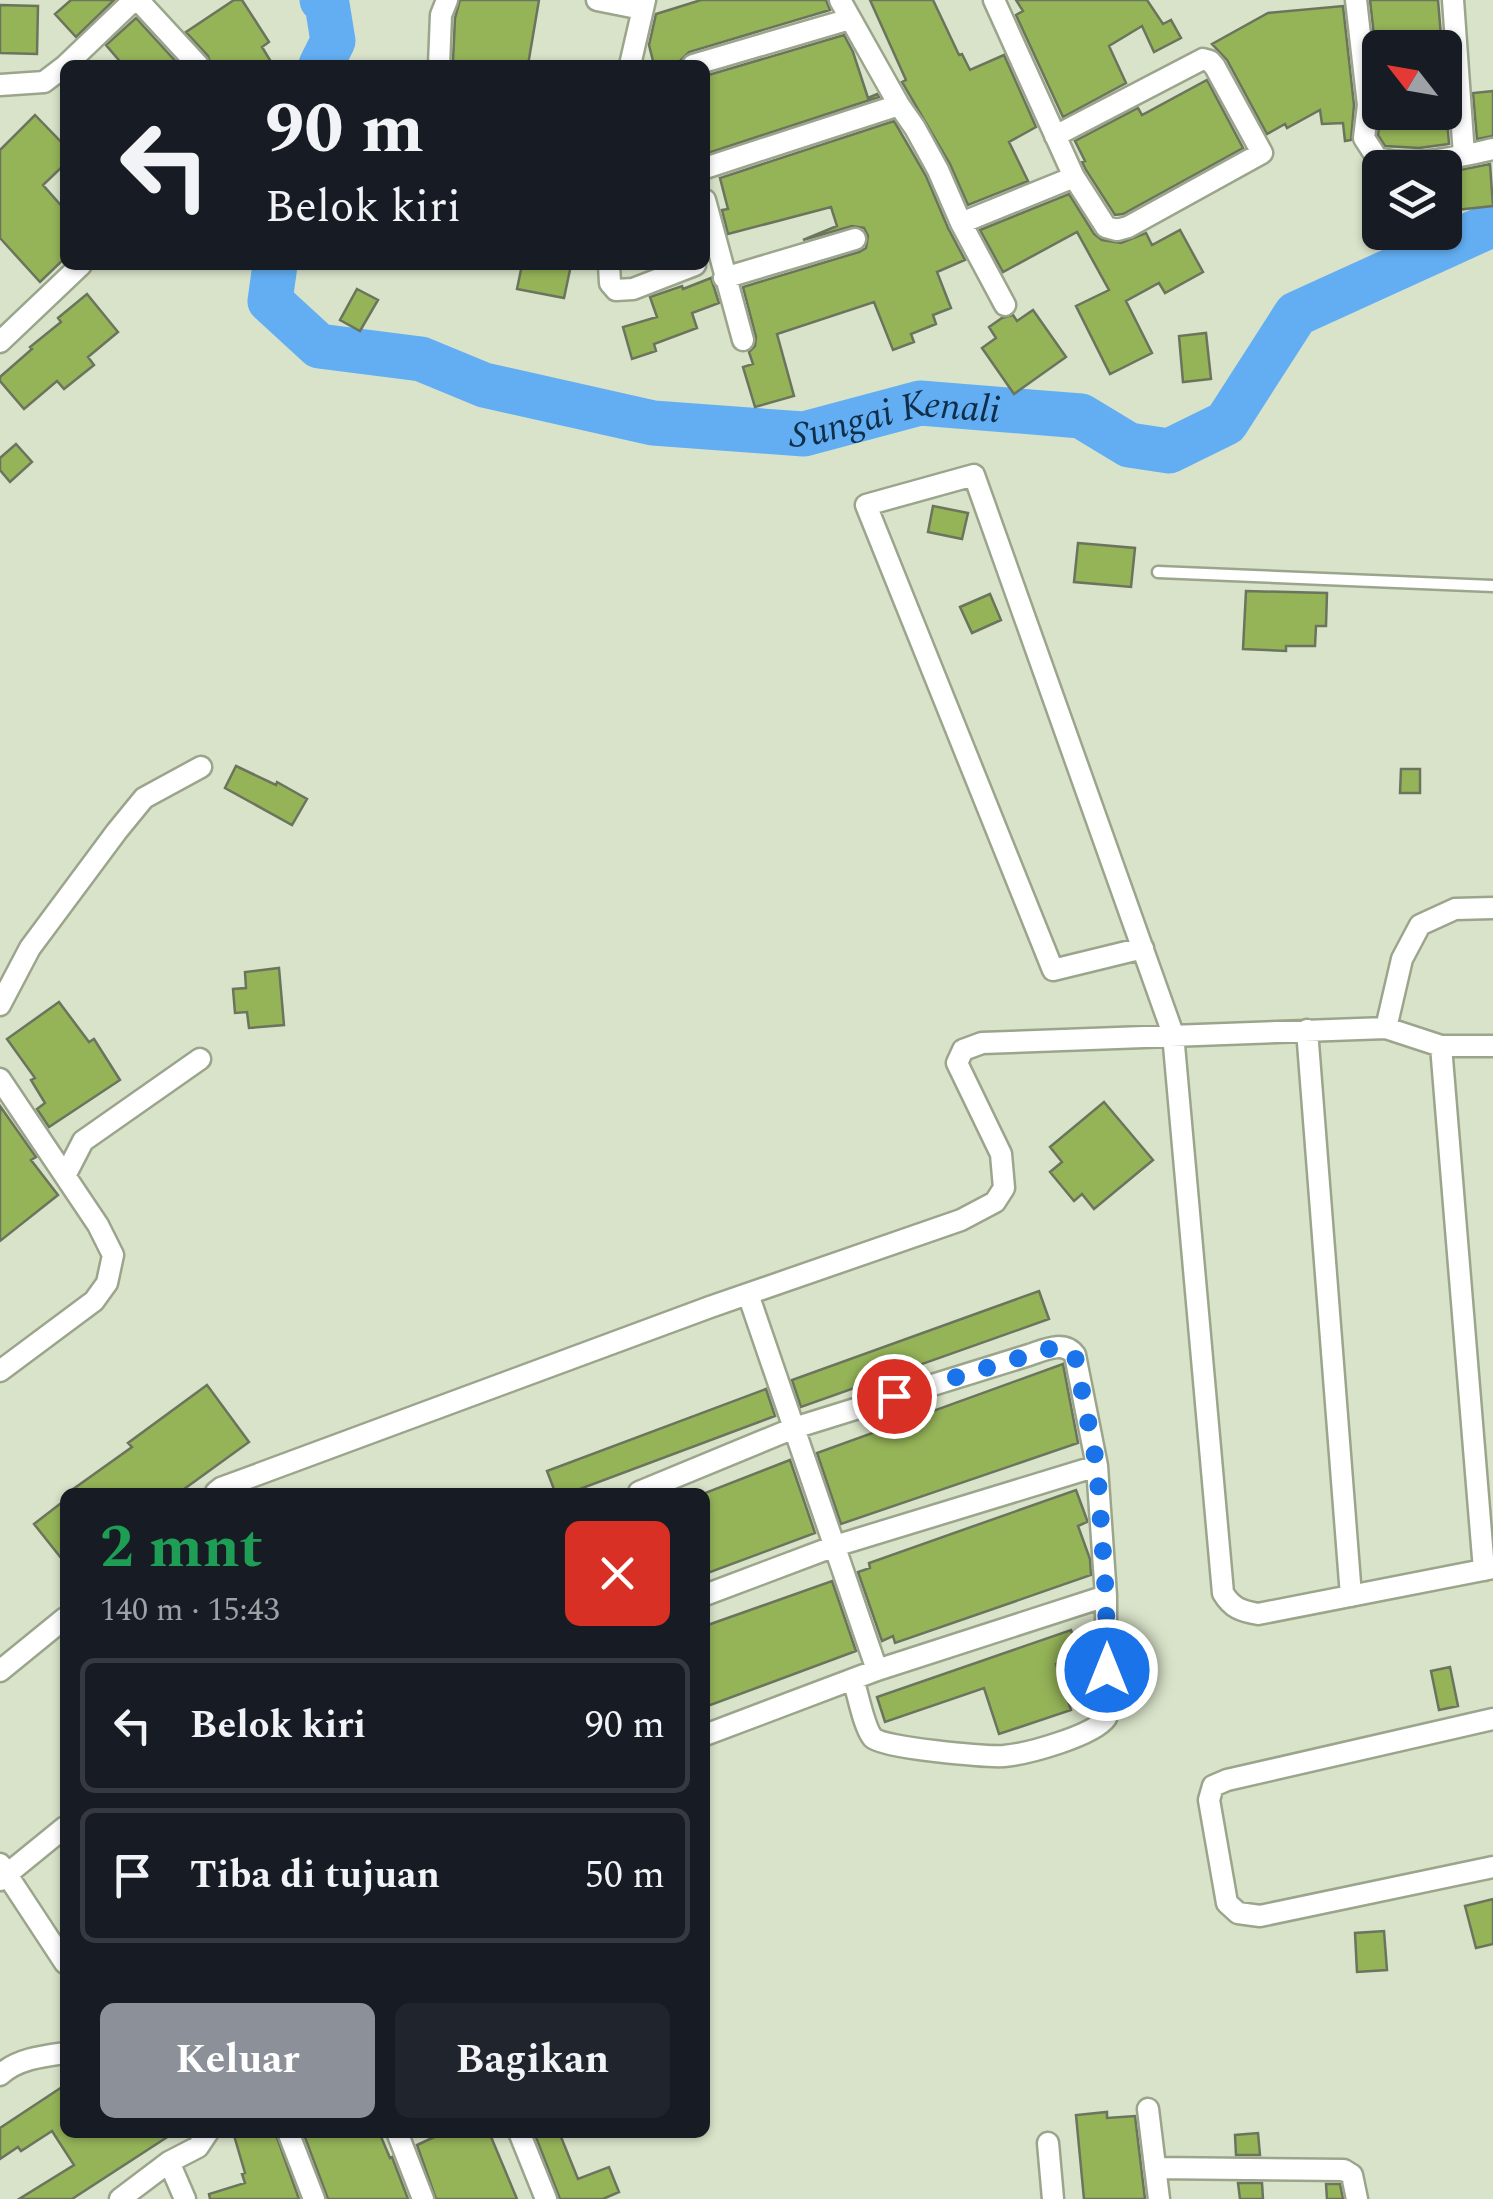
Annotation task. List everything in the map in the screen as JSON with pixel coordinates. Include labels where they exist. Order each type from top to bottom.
[{"type":"street","points":[[71,60],[136,0],[193,60]]},
{"type":"street","points":[[439,60],[442,15],[447,0]]},
{"type":"street","points":[[597,0],[644,5],[631,60]]},
{"type":"street","points":[[994,0],[1074,177],[1106,226],[1117,230],[1128,227],[1262,153],[1216,67],[1203,59],[1056,136]]},
{"type":"street","points":[[1356,0],[1368,105],[1364,138],[1376,158],[1395,163],[1493,149]]},
{"type":"street","points":[[1453,0],[1464,156]]},
{"type":"street","points":[[707,60],[845,9],[938,170],[1004,305]]},
{"type":"street","points":[[0,85],[44,82],[60,70]]},
{"type":"street","points":[[710,166],[899,105]]},
{"type":"street","points":[[961,223],[1074,177]]},
{"type":"street","points":[[724,278],[856,239]]},
{"type":"street","points":[[712,258],[724,278],[742,340]]},
{"type":"street","points":[[0,342],[76,270]]},
{"type":"street","points":[[609,270],[610,282],[616,290],[634,289],[682,270]]},
{"type":"street","points":[[1143,948],[1052,970],[866,505],[974,475],[1143,948],[1173,1034],[1223,1593],[1230,1605],[1240,1611],[1258,1614],[1489,1569],[1442,1046]]},
{"type":"street","points":[[0,1004],[30,948],[144,798],[202,767]]},
{"type":"street","points":[[1386,1028],[1402,958],[1420,925],[1455,909],[1493,908]]},
{"type":"street","points":[[221,1488],[961,1220],[995,1202],[1004,1188],[1000,1154],[957,1063],[962,1050],[982,1043],[1386,1028],[1442,1046],[1493,1046]]},
{"type":"street","points":[[1307,1030],[1350,1596]]},
{"type":"street","points":[[65,1176],[83,1141],[200,1058]]},
{"type":"street","points":[[0,1079],[114,1255],[107,1283],[94,1300],[1,1368]]},
{"type":"street","points":[[748,1294],[877,1670]]},
{"type":"street","points":[[649,1488],[794,1428],[1066,1347],[1075,1356],[1097,1466],[1106,1596],[1106,1718],[1067,1740],[1002,1756],[882,1744],[872,1736],[853,1679]]},
{"type":"street","points":[[710,1593],[834,1546],[1097,1466]]},
{"type":"street","points":[[710,1733],[877,1670],[1106,1596]]},
{"type":"street","points":[[0,1670],[60,1622]]},
{"type":"street","points":[[1493,1719],[1227,1780],[1213,1786],[1209,1800],[1227,1903],[1238,1914],[1260,1916],[1493,1867]]},
{"type":"street","points":[[60,1831],[2,1873],[60,1955]]},
{"type":"street","points":[[0,2074],[38,2057],[60,2054]]},
{"type":"street","points":[[1148,2108],[1159,2199]]},
{"type":"street","points":[[120,2199],[197,2138]]},
{"type":"street","points":[[290,2138],[314,2199]]},
{"type":"street","points":[[402,2138],[423,2199]]},
{"type":"street","points":[[521,2138],[546,2199]]},
{"type":"street","points":[[1048,2143],[1053,2199]]},
{"type":"street","points":[[169,2162],[186,2199]]},
{"type":"street","points":[[1155,2168],[1344,2170],[1352,2175],[1357,2199]]},
{"type":"lane","points":[[1158,572],[1493,586]]},
{"type":"building","points":[[71,0],[114,0],[76,37],[55,14]]},
{"type":"building","points":[[234,0],[242,0],[269,42],[262,47],[270,60],[209,60],[186,32]]},
{"type":"building","points":[[460,0],[539,0],[529,60],[453,60]]},
{"type":"building","points":[[701,0],[826,0],[830,10],[689,52],[681,60],[653,60],[649,45],[656,14]]},
{"type":"building","points":[[870,0],[933,0],[970,70],[1004,55],[1036,127],[1009,142],[1028,181],[968,205],[950,164],[902,82],[906,80]]},
{"type":"building","points":[[1016,0],[1147,0],[1163,24],[1171,20],[1181,38],[1154,52],[1142,26],[1109,46],[1126,83],[1063,117],[1016,15],[1023,11]]},
{"type":"building","points":[[1370,0],[1438,0],[1440,30],[1373,30]]},
{"type":"building","points":[[0,5],[38,6],[37,54],[0,53]]},
{"type":"building","points":[[1343,6],[1354,105],[1351,140],[1345,141],[1343,123],[1322,124],[1320,110],[1267,134],[1227,60],[1212,44],[1268,13]]},
{"type":"building","points":[[136,18],[174,60],[119,60],[106,45]]},
{"type":"building","points":[[844,35],[868,98],[877,94],[879,97],[710,152],[710,75]]},
{"type":"building","points":[[1207,80],[1243,148],[1115,215],[1086,170],[1075,141],[1138,108],[1142,115]]},
{"type":"building","points":[[1493,91],[1493,136],[1477,139],[1473,93]]},
{"type":"building","points":[[35,115],[60,141],[60,169],[43,185],[60,204],[60,263],[40,282],[0,238],[0,150]]},
{"type":"building","points":[[894,121],[926,176],[965,260],[937,272],[951,308],[933,315],[936,324],[911,334],[914,342],[893,350],[874,302],[777,334],[794,396],[755,407],[743,367],[753,364],[749,352],[756,337],[743,287],[859,252],[866,248],[868,236],[864,228],[852,226],[803,240],[837,226],[831,207],[728,234],[722,210],[728,209],[720,178]]},
{"type":"building","points":[[1379,130],[1448,130],[1449,144],[1419,148],[1385,146]]},
{"type":"building","points":[[1490,164],[1493,206],[1462,209],[1462,170]]},
{"type":"building","points":[[1069,194],[1094,234],[1102,240],[1121,243],[1146,233],[1152,245],[1180,230],[1203,272],[1165,293],[1159,283],[1126,301],[1152,353],[1110,374],[1076,306],[1109,290],[1077,232],[1003,272],[980,230]]},
{"type":"building","points":[[521,270],[570,270],[564,298],[517,289]]},
{"type":"building","points":[[711,278],[719,303],[692,313],[697,328],[654,344],[656,351],[632,359],[623,327],[657,317],[650,297]]},
{"type":"building","points":[[357,289],[378,300],[360,331],[340,320]]},
{"type":"building","points":[[87,294],[118,332],[88,357],[94,365],[64,389],[57,381],[24,409],[0,377]]},
{"type":"building","points":[[1033,310],[1066,357],[1014,394],[982,348],[996,338],[989,327],[1013,315],[1017,321]]},
{"type":"building","points":[[1206,333],[1211,379],[1183,382],[1179,336]]},
{"type":"building","points":[[16,444],[32,462],[10,482],[0,470],[0,458]]},
{"type":"building","points":[[933,506],[968,513],[962,539],[928,532]]},
{"type":"building","points":[[1078,543],[1135,548],[1131,587],[1074,582]]},
{"type":"building","points":[[1246,591],[1327,593],[1326,626],[1316,626],[1315,646],[1286,646],[1286,651],[1243,649]]},
{"type":"building","points":[[990,594],[1001,620],[972,633],[960,607]]},
{"type":"building","points":[[236,766],[307,799],[292,825],[225,788]]},
{"type":"building","points":[[1401,769],[1420,769],[1420,793],[1400,793]]},
{"type":"building","points":[[279,968],[284,1025],[249,1028],[247,1012],[235,1013],[233,989],[246,988],[245,972]]},
{"type":"building","points":[[59,1002],[89,1042],[94,1039],[120,1080],[49,1127],[37,1109],[45,1103],[31,1080],[35,1078],[7,1039]]},
{"type":"building","points":[[1104,1102],[1153,1160],[1094,1209],[1082,1194],[1074,1201],[1050,1172],[1062,1162],[1050,1147]]},
{"type":"building","points":[[0,1106],[36,1157],[31,1160],[58,1195],[0,1241]]},
{"type":"building","points":[[1039,1291],[1049,1319],[801,1407],[792,1380]]},
{"type":"building","points":[[1063,1364],[1078,1443],[841,1524],[817,1453]]},
{"type":"building","points":[[207,1385],[249,1442],[186,1488],[75,1488],[132,1447],[128,1443]]},
{"type":"building","points":[[766,1389],[775,1416],[583,1488],[553,1488],[547,1471]]},
{"type":"building","points":[[790,1460],[815,1533],[710,1572],[710,1491]]},
{"type":"building","points":[[1076,1490],[1087,1520],[1078,1526],[1090,1559],[1091,1575],[895,1643],[893,1636],[882,1641],[858,1572],[870,1568],[869,1563]]},
{"type":"building","points":[[60,1504],[60,1557],[34,1524]]},
{"type":"building","points":[[832,1581],[856,1651],[710,1705],[710,1624]]},
{"type":"building","points":[[1071,1630],[1079,1655],[1056,1664],[1071,1710],[999,1734],[984,1688],[885,1722],[877,1697]]},
{"type":"building","points":[[1450,1667],[1458,1706],[1439,1710],[1431,1671]]},
{"type":"building","points":[[1493,1899],[1493,1944],[1476,1948],[1465,1906]]},
{"type":"building","points":[[1384,1931],[1387,1970],[1357,1972],[1355,1933]]},
{"type":"building","points":[[60,2088],[60,2138],[166,2138],[72,2199],[19,2199],[74,2165],[52,2131],[0,2159],[0,2128]]},
{"type":"building","points":[[1107,2112],[1107,2118],[1135,2116],[1145,2199],[1084,2199],[1076,2115]]},
{"type":"building","points":[[1258,2133],[1260,2155],[1236,2155],[1235,2135]]},
{"type":"building","points":[[235,2138],[277,2138],[299,2199],[210,2199],[209,2194],[245,2183]]},
{"type":"building","points":[[305,2138],[382,2138],[408,2199],[328,2199]]},
{"type":"building","points":[[432,2138],[492,2138],[517,2199],[436,2199],[417,2145]]},
{"type":"building","points":[[536,2138],[561,2138],[578,2179],[609,2167],[619,2192],[603,2199],[560,2199]]},
{"type":"building","points":[[1238,2183],[1262,2183],[1263,2199],[1240,2199]]},
{"type":"building","points":[[1326,2184],[1340,2184],[1343,2199],[1327,2199]]},
{"type":"waterway","name":"Sungai Kenali","points":[[322,0],[327,4],[333,41],[324,60]]},
{"type":"waterway","name":"Sungai Kenali","points":[[274,270],[270,301],[319,346],[421,359],[484,385],[653,423],[804,434],[920,403],[1081,416],[1129,445],[1169,451],[1226,423],[1296,314],[1493,221]]},
{"type":"route","points":[[894,1396],[1052,1348],[1072,1350],[1097,1466],[1107,1670]]}]
